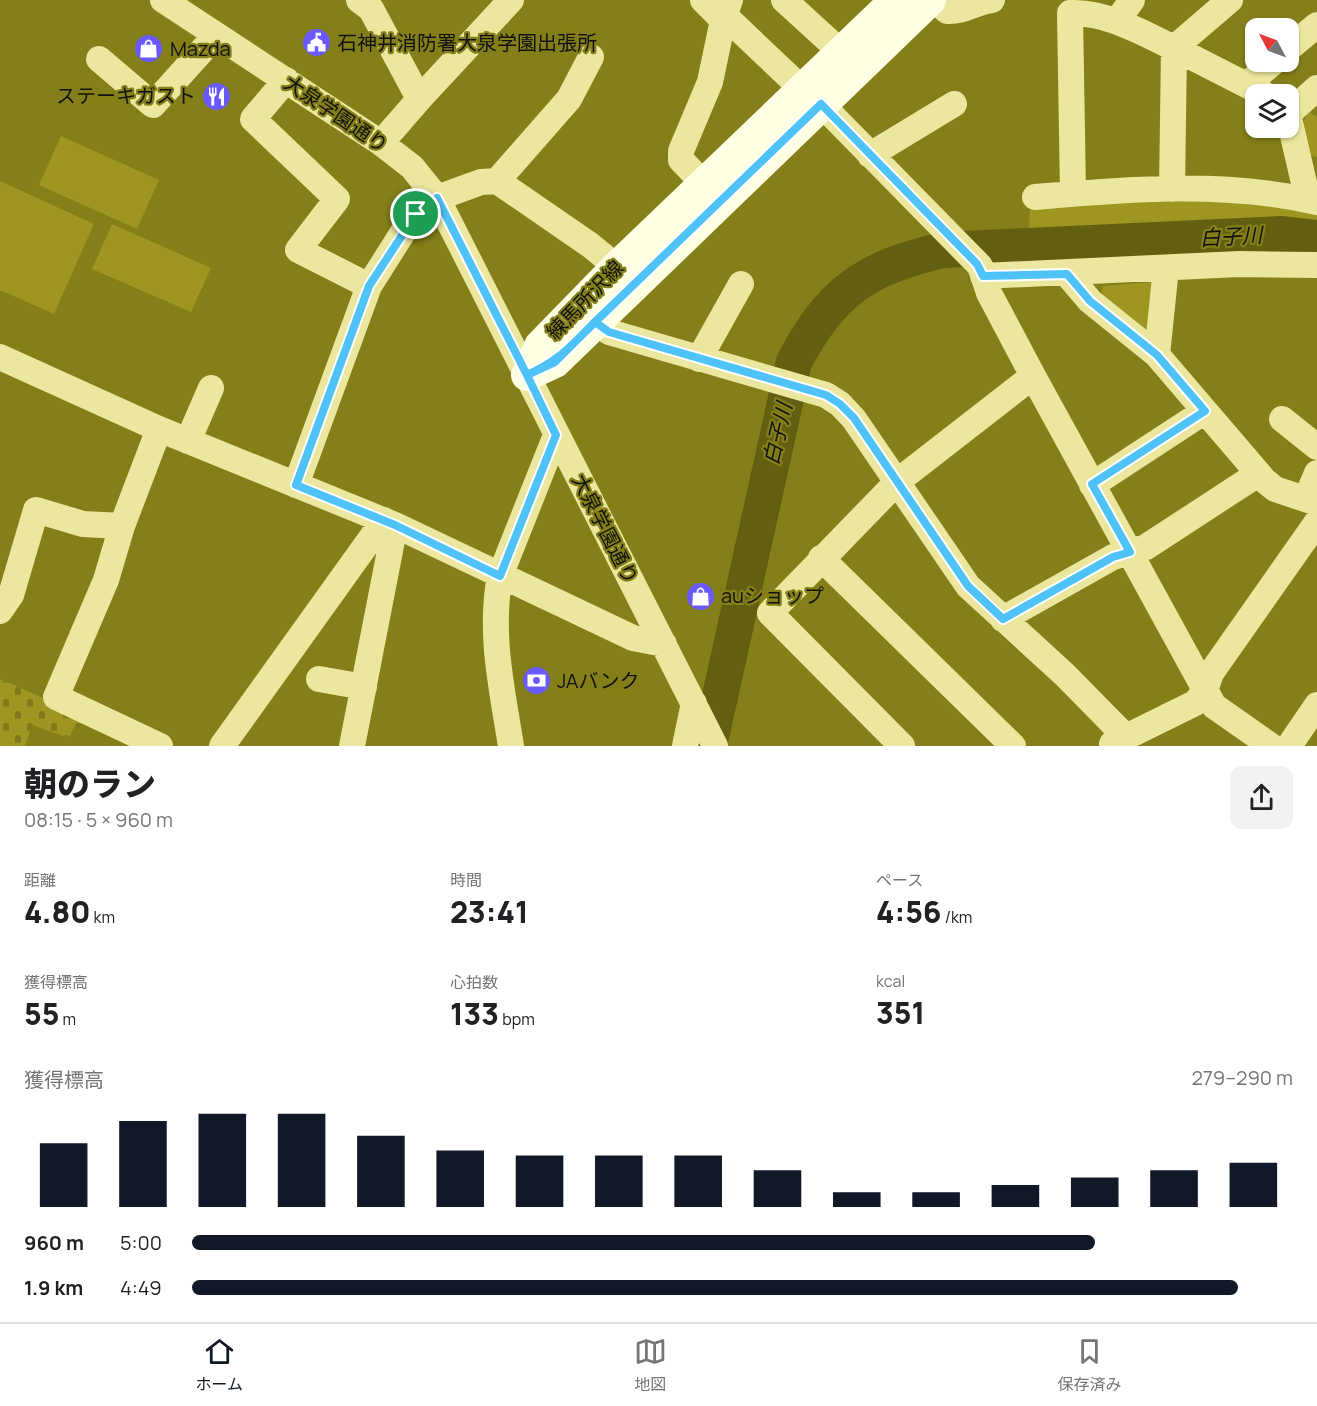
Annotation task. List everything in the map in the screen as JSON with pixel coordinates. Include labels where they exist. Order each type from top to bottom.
[{"type":"main road","name":"練馬所沢線","points":[[527,375],[555,362],[595,322],[811,96],[841,52],[896,0]]},
{"type":"main road","name":"練馬所沢線","points":[[527,375],[540,346],[703,183],[930,0]]},
{"type":"street","name":"大泉学園通り","points":[[163,0],[381,143],[411,167],[437,198],[715,746]]},
{"type":"street","points":[[381,143],[511,0]]},
{"type":"street","points":[[703,0],[726,12],[870,155],[980,270],[989,293],[1033,376],[1205,691],[1214,706],[1263,744]]},
{"type":"street","points":[[784,0],[841,52]]},
{"type":"street","points":[[935,0],[947,12],[962,12],[992,0]]},
{"type":"street","points":[[1117,21],[1132,0]]},
{"type":"street","points":[[1172,189],[1174,48],[1230,0]]},
{"type":"street","points":[[370,3],[415,91],[421,97]]},
{"type":"street","points":[[1073,193],[1068,6],[1117,21],[1245,84]]},
{"type":"street","points":[[703,183],[681,160],[681,151],[710,82],[726,12]]},
{"type":"street","points":[[1299,40],[1317,25]]},
{"type":"street","points":[[99,59],[149,104],[153,105],[216,35]]},
{"type":"street","points":[[497,181],[568,99],[591,57]]},
{"type":"street","points":[[286,80],[251,117],[337,199],[299,252],[369,286]]},
{"type":"street","points":[[1035,197],[1172,189],[1237,190],[1312,201],[1288,114],[1317,88]]},
{"type":"street","points":[[870,155],[954,104]]},
{"type":"street","points":[[296,485],[369,286],[416,214],[437,198],[481,182],[497,181],[591,245],[617,267]]},
{"type":"street","points":[[980,270],[1067,274],[1269,263],[1317,265]]},
{"type":"street","points":[[1157,355],[1166,268]]},
{"type":"street","points":[[1067,274],[1090,301],[1157,355],[1258,474],[1275,489],[1313,508]]},
{"type":"street","points":[[699,359],[741,284]]},
{"type":"street","points":[[595,322],[609,332],[773,382],[826,395],[840,404],[854,418],[968,586],[1065,675],[1117,742],[1195,703],[1205,691],[1211,673],[1313,508],[1317,473]]},
{"type":"street","points":[[0,357],[159,429],[390,523],[633,638],[664,644]]},
{"type":"street","points":[[902,746],[771,616],[772,609],[898,481],[1033,376]]},
{"type":"street","points":[[188,441],[211,388]]},
{"type":"street","points":[[1092,484],[1205,411]]},
{"type":"street","points":[[1282,418],[1317,447]]},
{"type":"street","points":[[159,429],[122,526],[106,580],[56,697],[160,746]]},
{"type":"street","points":[[511,746],[495,645],[500,576],[556,435]]},
{"type":"street","points":[[1003,619],[1113,557],[1146,547],[1258,474]]},
{"type":"street","points":[[0,611],[7,582],[36,510],[83,524],[122,526]]},
{"type":"street","points":[[352,746],[364,687],[390,523]]},
{"type":"street","points":[[222,746],[390,523]]},
{"type":"street","points":[[821,558],[1012,746]]},
{"type":"street","points":[[319,679],[364,687]]},
{"type":"street","points":[[1289,746],[1317,705]]},
{"type":"street","points":[[685,746],[696,707]]},
{"type":"green space","points":[[1308,111],[1317,117],[1317,157],[1310,155],[1302,126]]},
{"type":"green space","points":[[61,136],[159,180],[137,229],[39,185]]},
{"type":"green space","points":[[0,181],[94,224],[54,314],[0,290]]},
{"type":"green space","points":[[1234,200],[1317,212],[1317,222],[1252,220],[1029,232],[1030,206]]},
{"type":"green space","points":[[112,224],[211,268],[191,312],[92,269]]},
{"type":"green space","points":[[1155,282],[1147,332],[1101,293],[1103,286]]},
{"type":"green space","points":[[0,679],[84,716],[79,729],[74,727],[69,738],[32,725],[25,746],[0,746]]},
{"type":"waterway","name":"白子川","points":[[709,746],[794,362],[822,317],[837,300],[854,286],[892,265],[943,250],[1281,234],[1317,238]]},
{"type":"place","name":"石神井消防署大泉学園出張所","points":[[316,43]]},
{"type":"place","name":"Mazda","points":[[149,49]]},
{"type":"place","name":"ステーキガスト","points":[[217,96]]},
{"type":"place","name":"auショップ","points":[[700,596]]},
{"type":"place","name":"JAバンク","points":[[536,681]]},
{"type":"route","points":[[416,214],[369,286],[296,485],[395,525],[500,576],[556,435],[527,375],[555,362],[595,322],[609,332],[826,395],[840,404],[854,418],[875,447],[968,586],[1003,619],[1113,557],[1130,552],[1092,484],[1205,411],[1157,355],[1090,301],[1067,274],[983,276],[980,267],[821,104],[595,322],[563,354],[555,362],[527,375],[437,198],[416,214]]}]
